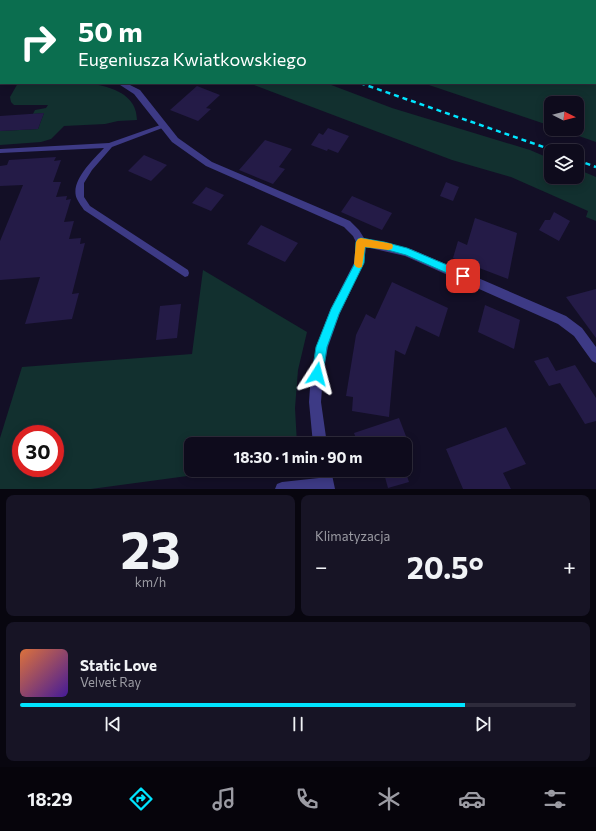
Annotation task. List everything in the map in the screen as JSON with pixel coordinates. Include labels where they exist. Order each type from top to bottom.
[{"type":"street","points":[[123,84],[137,92],[175,140],[209,164],[347,224],[356,233],[361,242],[359,263],[335,312],[322,347],[317,374],[315,402],[319,437]]},
{"type":"street","points":[[361,242],[407,252],[546,312],[571,326],[578,332],[596,357]]},
{"type":"street","points":[[282,489],[326,481]]},
{"type":"lane","points":[[0,151],[110,145],[163,126]]},
{"type":"lane","points":[[110,145],[90,168],[80,183],[80,198],[87,208],[185,273]]},
{"type":"green space","points":[[17,84],[89,84],[108,87],[123,94],[133,105],[137,120],[118,121],[105,124],[64,126],[51,139],[41,142],[0,145],[0,131],[38,129],[44,113],[33,114],[35,110],[46,108],[48,105],[14,105],[11,102],[10,97]]},
{"type":"green space","points":[[252,84],[329,84],[392,108],[530,150],[544,156],[544,184],[584,184],[584,172],[596,177],[596,221],[586,217],[588,211],[511,177],[452,160]]},
{"type":"green space","points":[[426,84],[596,84],[596,142],[579,136],[584,136],[584,96],[544,96],[544,124]]},
{"type":"green space","points":[[203,270],[307,332],[298,370],[295,408],[297,437],[184,437],[184,476],[91,489],[0,489],[0,438],[22,367],[192,354]]},
{"type":"building","points":[[197,86],[220,95],[206,108],[211,109],[198,121],[170,110]]},
{"type":"building","points":[[44,113],[38,129],[0,131],[0,116]]},
{"type":"building","points":[[328,128],[349,136],[338,153],[328,149],[327,151],[311,145],[319,133],[323,135]]},
{"type":"building","points":[[265,140],[292,149],[279,167],[285,169],[273,184],[239,170]]},
{"type":"building","points":[[144,155],[167,165],[151,181],[128,171]]},
{"type":"building","points":[[56,157],[54,161],[61,160],[53,182],[61,182],[56,197],[67,196],[66,200],[71,199],[64,222],[74,221],[69,239],[81,238],[80,244],[85,243],[72,294],[79,293],[72,319],[25,324],[40,277],[0,280],[0,241],[23,185],[0,186],[0,166],[7,165],[9,160]]},
{"type":"building","points":[[446,182],[459,187],[453,201],[440,196]]},
{"type":"building","points":[[206,187],[224,195],[211,211],[192,203]]},
{"type":"building","points":[[352,196],[392,213],[382,230],[341,212]]},
{"type":"building","points":[[554,212],[570,221],[559,241],[539,230],[545,220],[550,220]]},
{"type":"building","points":[[475,218],[517,233],[508,279],[453,258],[458,241],[467,245]]},
{"type":"building","points":[[261,225],[298,243],[285,262],[247,244]]},
{"type":"building","points":[[392,282],[448,308],[439,337],[416,326],[405,355],[395,350],[389,417],[352,411],[353,397],[346,396],[356,335],[366,314],[375,319]]},
{"type":"building","points":[[596,289],[596,338],[566,297]]},
{"type":"building","points":[[181,304],[177,338],[156,340],[160,306]]},
{"type":"building","points":[[485,305],[520,320],[514,349],[478,332]]},
{"type":"building","points":[[548,357],[556,371],[575,365],[596,398],[596,421],[585,424],[560,383],[549,386],[534,361]]},
{"type":"building","points":[[399,418],[406,437],[355,437],[354,433]]},
{"type":"building","points":[[506,427],[526,464],[503,473],[511,489],[463,489],[446,449]]},
{"type":"building","points":[[385,477],[407,477],[409,482],[388,488]]},
{"type":"railway","points":[[363,84],[544,147]]},
{"type":"railway","points":[[584,163],[596,167]]},
{"type":"slow traffic","points":[[359,264],[361,242],[388,246]]},
{"type":"route","points":[[317,374],[322,347],[335,312],[359,263],[361,242],[396,248],[463,276]]}]
